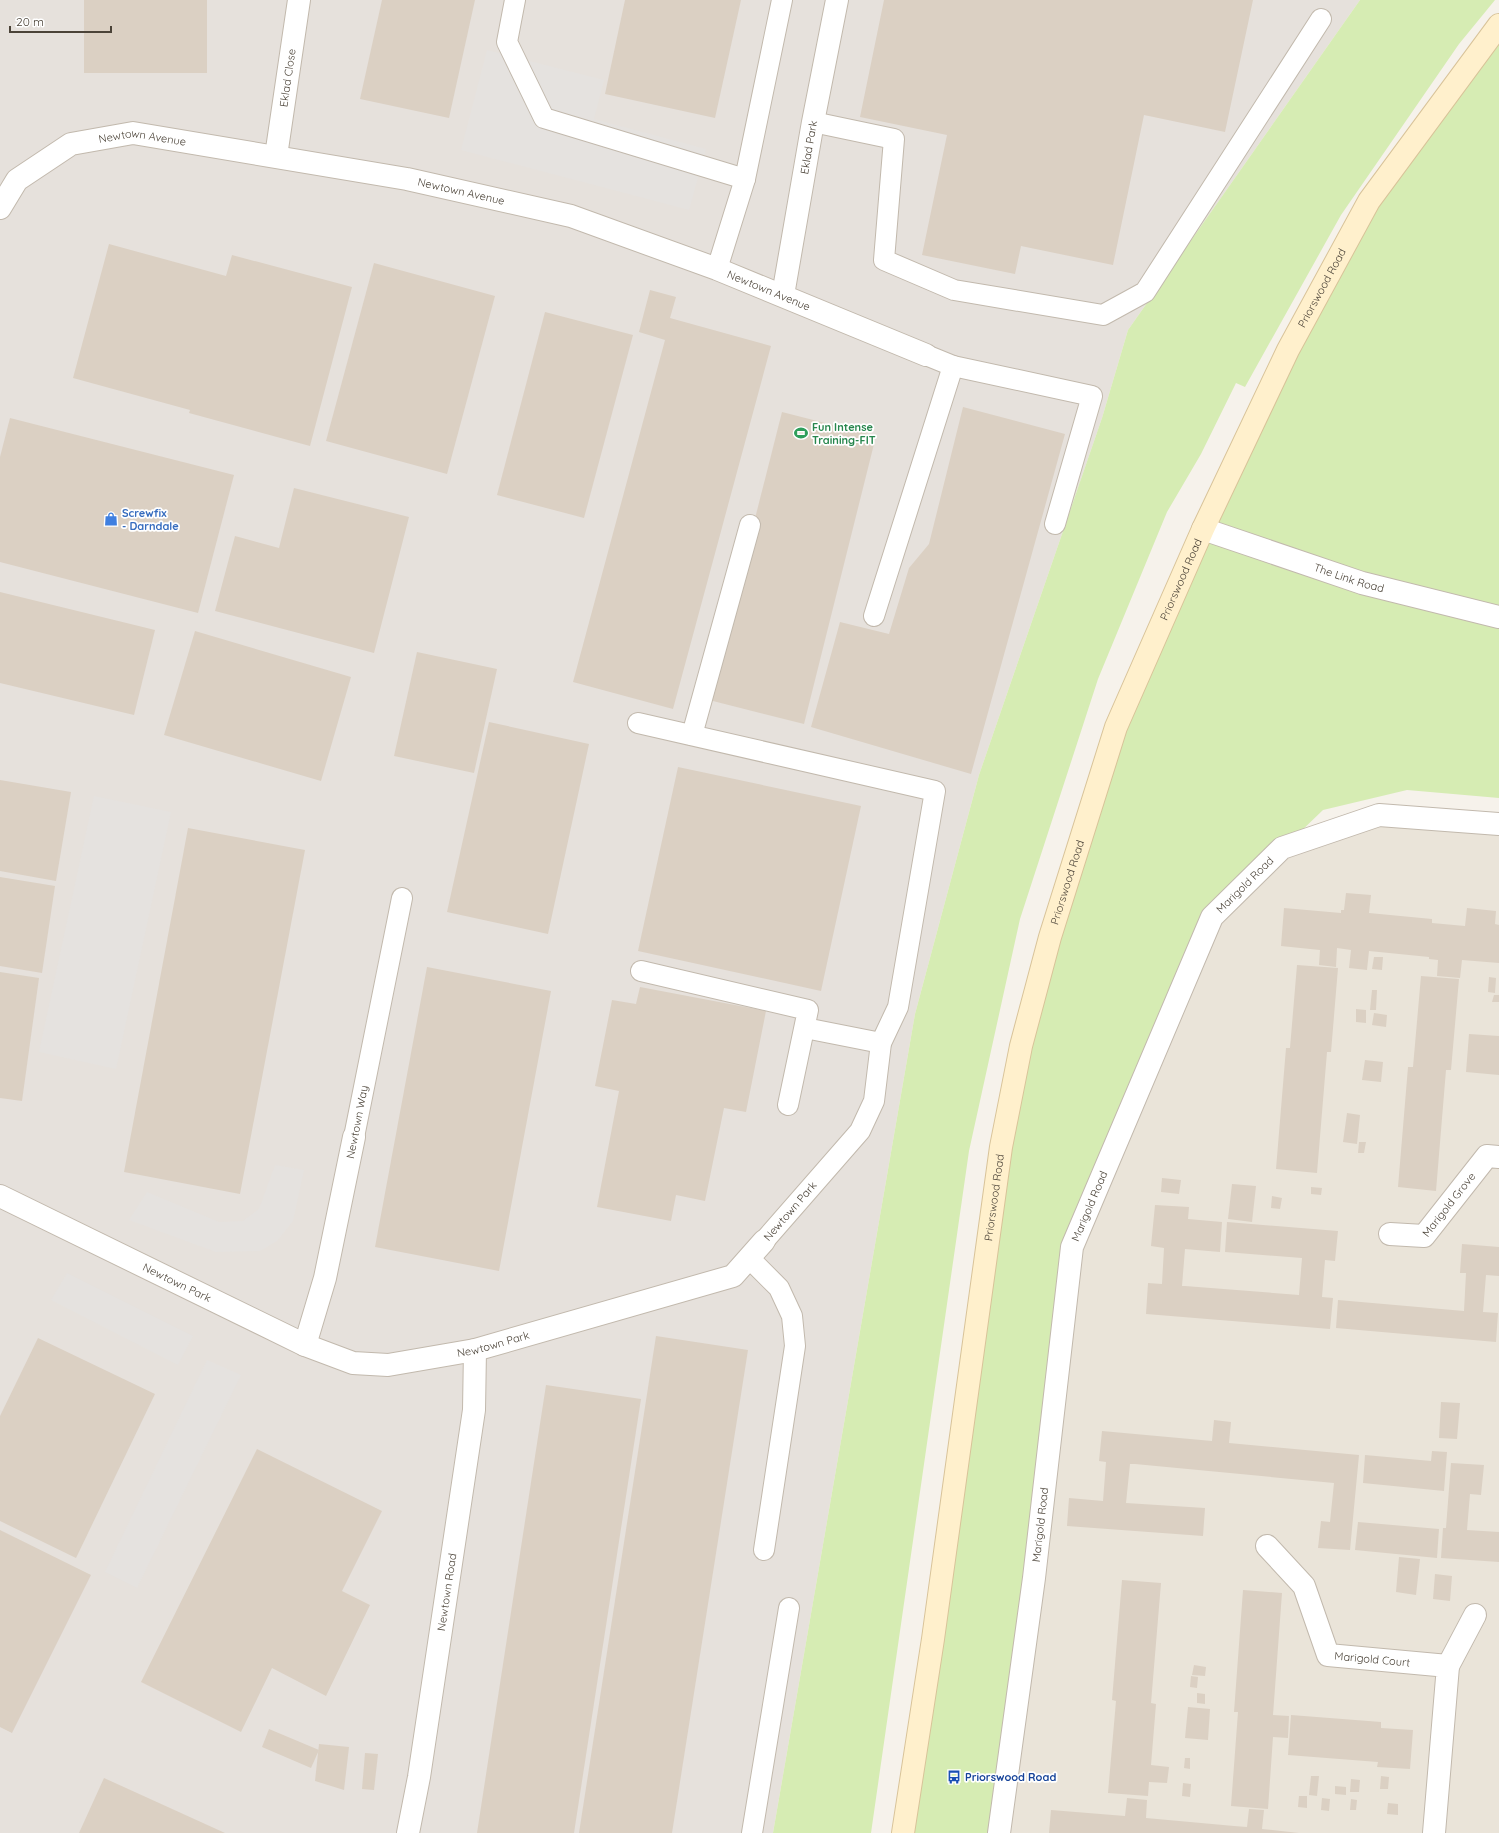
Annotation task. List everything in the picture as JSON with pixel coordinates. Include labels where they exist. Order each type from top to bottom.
[{"type":"street","name":"Eklad Close","points":[[276,156],[299,0]]},
{"type":"street","name":"Eklad Park","points":[[783,295],[813,122],[837,0]]},
{"type":"street","name":"Priorswood Road","points":[[903,1833],[933,1640],[1000,1147],[1021,1046],[1050,937],[1116,727],[1203,529],[1288,350],[1369,201],[1499,25]]},
{"type":"street","name":"Newtown Avenue","points":[[0,208],[17,180],[71,144],[133,133],[407,179],[572,216],[718,269],[926,355]]},
{"type":"street","name":"The Link Road","points":[[1203,529],[1362,583],[1499,617]]},
{"type":"street","name":"Marigold Road","points":[[999,1833],[1034,1578],[1072,1248],[1212,917],[1282,848],[1379,815],[1499,824]]},
{"type":"street","name":"Newtown Way","points":[[305,1345],[325,1278],[354,1136]]},
{"type":"street","name":"Marigold Grove","points":[[1390,1234],[1424,1236],[1487,1156],[1499,1157]]},
{"type":"street","name":"Newtown Park","points":[[0,1196],[305,1345],[354,1363],[388,1365],[475,1350],[734,1276],[764,1241]]},
{"type":"street","name":"Newtown Road","points":[[408,1833],[419,1777],[474,1410],[475,1350]]},
{"type":"street","name":"Marigold Court","points":[[1267,1546],[1304,1586],[1328,1655],[1448,1666]]},
{"type":"street","points":[[1434,1833],[1448,1666],[1475,1615]]},
{"type":"lane","points":[[515,0],[507,42],[544,118],[745,179]]},
{"type":"lane","points":[[718,269],[745,179],[782,0]]},
{"type":"lane","points":[[813,122],[894,139],[884,260],[954,290],[1103,315],[1145,292],[1321,19]]},
{"type":"lane","points":[[926,355],[953,366],[1092,396],[1055,524]]},
{"type":"lane","points":[[874,616],[953,366]]},
{"type":"lane","points":[[638,723],[692,736],[750,524]]},
{"type":"lane","name":"Newtown Park","points":[[692,736],[935,791],[898,1007],[881,1043],[874,1101],[860,1131],[764,1241]]},
{"type":"lane","name":"Newtown Way","points":[[354,1136],[402,898]]},
{"type":"lane","points":[[641,971],[808,1010],[788,1105]]},
{"type":"lane","points":[[805,1028],[881,1043]]},
{"type":"lane","points":[[749,1258],[779,1288],[792,1316],[795,1346],[764,1550]]},
{"type":"lane","points":[[752,1833],[789,1608]]},
{"type":"shaded area","points":[[0,0],[1360,0],[1128,330],[1102,418],[979,775],[915,1014],[773,1833],[0,1833]]},
{"type":"shaded area","points":[[487,50],[604,80],[594,119],[706,149],[689,210],[461,150]]},
{"type":"shaded area","points":[[94,796],[171,812],[116,1069],[39,1052]]},
{"type":"shaded area","points":[[1379,815],[1499,824],[1499,1833],[999,1833],[1072,1247],[1212,917],[1282,848]]},
{"type":"shaded area","points":[[275,1165],[304,1170],[293,1221],[277,1241],[260,1251],[216,1252],[129,1220],[147,1192],[219,1222],[243,1221],[259,1209]]},
{"type":"shaded area","points":[[67,1273],[193,1336],[178,1365],[51,1300]]},
{"type":"shaded area","points":[[207,1360],[241,1375],[137,1588],[105,1572]]},
{"type":"green space","points":[[1360,0],[1495,0],[1459,44],[1341,215],[1245,387],[1236,383],[1201,454],[1167,512],[1098,679],[1020,919],[969,1151],[871,1833],[773,1833],[915,1014],[979,775],[1102,418],[1128,330]]},
{"type":"green space","points":[[1499,29],[1499,798],[1407,790],[1323,810],[1212,917],[1072,1246],[999,1833],[904,1833],[1007,1099],[1116,727],[1206,530],[1373,203]]},
{"type":"building","points":[[84,0],[207,0],[207,73],[84,73]]},
{"type":"building","points":[[382,0],[475,0],[449,118],[360,99]]},
{"type":"building","points":[[625,0],[741,0],[715,118],[605,94]]},
{"type":"building","points":[[884,0],[1253,0],[1225,132],[1144,115],[1113,265],[1021,246],[1015,274],[922,255],[947,135],[860,117]]},
{"type":"building","points":[[109,244],[226,276],[232,255],[352,287],[310,446],[189,413],[190,410],[73,378]]},
{"type":"building","points":[[374,263],[495,296],[447,474],[326,441]]},
{"type":"building","points":[[650,290],[676,297],[670,318],[771,346],[673,709],[573,682],[665,340],[639,332]]},
{"type":"building","points":[[545,312],[633,335],[584,518],[497,495]]},
{"type":"building","points":[[963,407],[1065,434],[971,774],[811,727],[840,622],[889,634],[909,568],[929,544]]},
{"type":"building","points":[[782,412],[876,436],[804,724],[709,700]]},
{"type":"building","name":"Screwfix - Darndale","points":[[10,418],[234,475],[198,613],[0,562],[0,457]]},
{"type":"building","points":[[294,488],[409,517],[374,653],[215,611],[235,536],[279,548]]},
{"type":"building","points":[[0,592],[155,630],[134,715],[0,683]]},
{"type":"building","points":[[195,631],[351,677],[321,781],[164,735]]},
{"type":"building","points":[[417,652],[497,669],[474,773],[394,756]]},
{"type":"building","points":[[489,722],[589,744],[548,934],[447,912]]},
{"type":"building","points":[[678,767],[861,806],[821,991],[638,951]]},
{"type":"building","points":[[0,780],[71,792],[56,881],[0,871]]},
{"type":"building","points":[[188,828],[305,850],[240,1194],[124,1172]]},
{"type":"building","points":[[0,877],[55,886],[42,973],[0,966]]},
{"type":"building","points":[[1346,893],[1371,895],[1369,913],[1432,919],[1432,923],[1465,926],[1467,908],[1496,911],[1495,924],[1499,925],[1499,963],[1462,960],[1460,978],[1437,976],[1438,960],[1429,959],[1429,957],[1369,951],[1367,970],[1349,968],[1351,950],[1337,948],[1336,967],[1319,965],[1320,950],[1281,946],[1284,908],[1341,913],[1341,910],[1344,910]]},
{"type":"building","points":[[1374,957],[1383,957],[1382,970],[1372,969]]},
{"type":"building","points":[[1297,965],[1338,968],[1331,1052],[1327,1052],[1317,1173],[1276,1169],[1286,1048],[1290,1048]]},
{"type":"building","points":[[427,967],[551,991],[499,1271],[375,1247]]},
{"type":"building","points":[[0,972],[39,978],[22,1101],[0,1098]]},
{"type":"building","points":[[1421,976],[1459,979],[1451,1070],[1446,1070],[1436,1191],[1398,1187],[1408,1067],[1413,1067]]},
{"type":"building","points":[[1489,977],[1496,978],[1495,993],[1488,992]]},
{"type":"building","points":[[640,987],[766,1011],[746,1112],[724,1108],[705,1201],[676,1195],[671,1221],[597,1207],[619,1091],[595,1086],[612,1000],[636,1004]]},
{"type":"building","points":[[1372,990],[1377,990],[1376,1010],[1370,1010]]},
{"type":"building","points":[[1494,995],[1499,995],[1499,1002],[1492,1002]]},
{"type":"building","points":[[1356,1009],[1366,1010],[1366,1023],[1356,1022]]},
{"type":"building","points":[[1374,1013],[1387,1015],[1386,1027],[1372,1025]]},
{"type":"building","points":[[1469,1034],[1499,1036],[1499,1075],[1466,1072]]},
{"type":"building","points":[[1365,1060],[1383,1062],[1381,1082],[1362,1080]]},
{"type":"building","points":[[1347,1113],[1360,1115],[1357,1144],[1343,1142]]},
{"type":"building","points":[[1359,1142],[1366,1142],[1364,1153],[1358,1153]]},
{"type":"building","points":[[1162,1178],[1181,1180],[1179,1194],[1161,1192]]},
{"type":"building","points":[[1232,1184],[1256,1186],[1252,1222],[1228,1219]]},
{"type":"building","points":[[1311,1187],[1322,1188],[1321,1195],[1311,1194]]},
{"type":"building","points":[[1272,1196],[1282,1198],[1280,1209],[1271,1208]]},
{"type":"building","points":[[1155,1205],[1189,1207],[1188,1219],[1222,1222],[1220,1252],[1185,1249],[1182,1286],[1299,1295],[1302,1258],[1225,1252],[1227,1222],[1338,1231],[1335,1261],[1325,1260],[1322,1297],[1333,1298],[1330,1329],[1146,1314],[1148,1283],[1162,1284],[1164,1248],[1151,1246]]},
{"type":"building","points":[[1462,1244],[1499,1247],[1499,1276],[1486,1275],[1483,1312],[1498,1313],[1496,1342],[1336,1328],[1338,1300],[1464,1311],[1466,1273],[1460,1273]]},
{"type":"building","points":[[656,1336],[748,1350],[672,1833],[579,1833]]},
{"type":"building","points":[[38,1338],[155,1394],[76,1558],[0,1521],[0,1416]]},
{"type":"building","points":[[546,1385],[641,1399],[574,1833],[477,1833]]},
{"type":"building","points":[[1441,1402],[1460,1403],[1457,1439],[1439,1438]]},
{"type":"building","points":[[1214,1420],[1231,1422],[1229,1443],[1359,1455],[1350,1550],[1318,1548],[1321,1521],[1330,1522],[1334,1483],[1135,1464],[1130,1464],[1126,1503],[1205,1508],[1203,1536],[1067,1526],[1069,1498],[1103,1501],[1106,1462],[1099,1461],[1102,1431],[1212,1441]]},
{"type":"building","points":[[257,1449],[382,1511],[342,1591],[370,1605],[326,1696],[272,1668],[241,1732],[141,1682]]},
{"type":"building","points":[[1432,1451],[1447,1452],[1444,1491],[1363,1483],[1365,1455],[1431,1461]]},
{"type":"building","points":[[1451,1463],[1484,1465],[1481,1495],[1470,1494],[1467,1530],[1499,1532],[1499,1562],[1441,1558],[1443,1528],[1446,1528]]},
{"type":"building","points":[[1358,1522],[1439,1529],[1437,1558],[1355,1550]]},
{"type":"building","points":[[0,1530],[91,1575],[12,1733],[0,1727]]},
{"type":"building","points":[[1399,1557],[1420,1559],[1416,1595],[1396,1592]]},
{"type":"building","points":[[1435,1574],[1452,1576],[1450,1601],[1433,1599]]},
{"type":"building","points":[[1122,1580],[1161,1583],[1151,1703],[1156,1704],[1151,1765],[1169,1767],[1167,1783],[1149,1782],[1148,1796],[1108,1793],[1116,1701],[1112,1700]]},
{"type":"building","points":[[1243,1590],[1282,1593],[1273,1715],[1289,1716],[1288,1738],[1273,1737],[1268,1809],[1231,1806],[1238,1712],[1234,1712]]},
{"type":"building","points":[[1194,1665],[1206,1667],[1205,1676],[1192,1675]]},
{"type":"building","points":[[1191,1676],[1198,1677],[1197,1688],[1190,1687]]},
{"type":"building","points":[[1197,1693],[1205,1694],[1205,1704],[1197,1703]]},
{"type":"building","points":[[1188,1707],[1210,1709],[1208,1740],[1185,1738]]},
{"type":"building","points":[[1291,1715],[1381,1722],[1381,1728],[1413,1730],[1410,1769],[1377,1767],[1378,1762],[1288,1755]]},
{"type":"building","points":[[269,1729],[319,1750],[311,1768],[262,1747]]},
{"type":"building","points":[[319,1744],[349,1747],[344,1790],[315,1781]]},
{"type":"building","points":[[365,1753],[378,1754],[374,1790],[362,1789]]},
{"type":"building","points":[[1185,1758],[1190,1758],[1190,1769],[1184,1768]]},
{"type":"building","points":[[1311,1776],[1319,1776],[1317,1796],[1309,1795]]},
{"type":"building","points":[[1381,1776],[1389,1777],[1388,1789],[1380,1789]]},
{"type":"building","points":[[104,1778],[225,1833],[79,1833]]},
{"type":"building","points":[[1351,1779],[1360,1780],[1359,1792],[1350,1792]]},
{"type":"building","points":[[1183,1783],[1191,1784],[1190,1797],[1182,1796]]},
{"type":"building","points":[[1335,1786],[1346,1787],[1346,1795],[1335,1794]]},
{"type":"building","points":[[1299,1796],[1307,1796],[1307,1808],[1298,1807]]},
{"type":"building","points":[[1127,1798],[1147,1800],[1146,1818],[1247,1827],[1249,1809],[1264,1810],[1262,1829],[1299,1833],[1049,1833],[1051,1810],[1125,1816]]},
{"type":"building","points":[[1322,1798],[1330,1799],[1329,1811],[1321,1810]]},
{"type":"building","points":[[1351,1799],[1357,1800],[1356,1810],[1350,1810]]},
{"type":"building","points":[[1388,1803],[1398,1804],[1398,1815],[1387,1814]]},
{"type":"place","name":"Fun Intense Training-FIT","points":[[801,433]]},
{"type":"place","name":"Screwfix - Darndale","points":[[111,519]]},
{"type":"place","name":"Priorswood Road","points":[[954,1777]]}]
